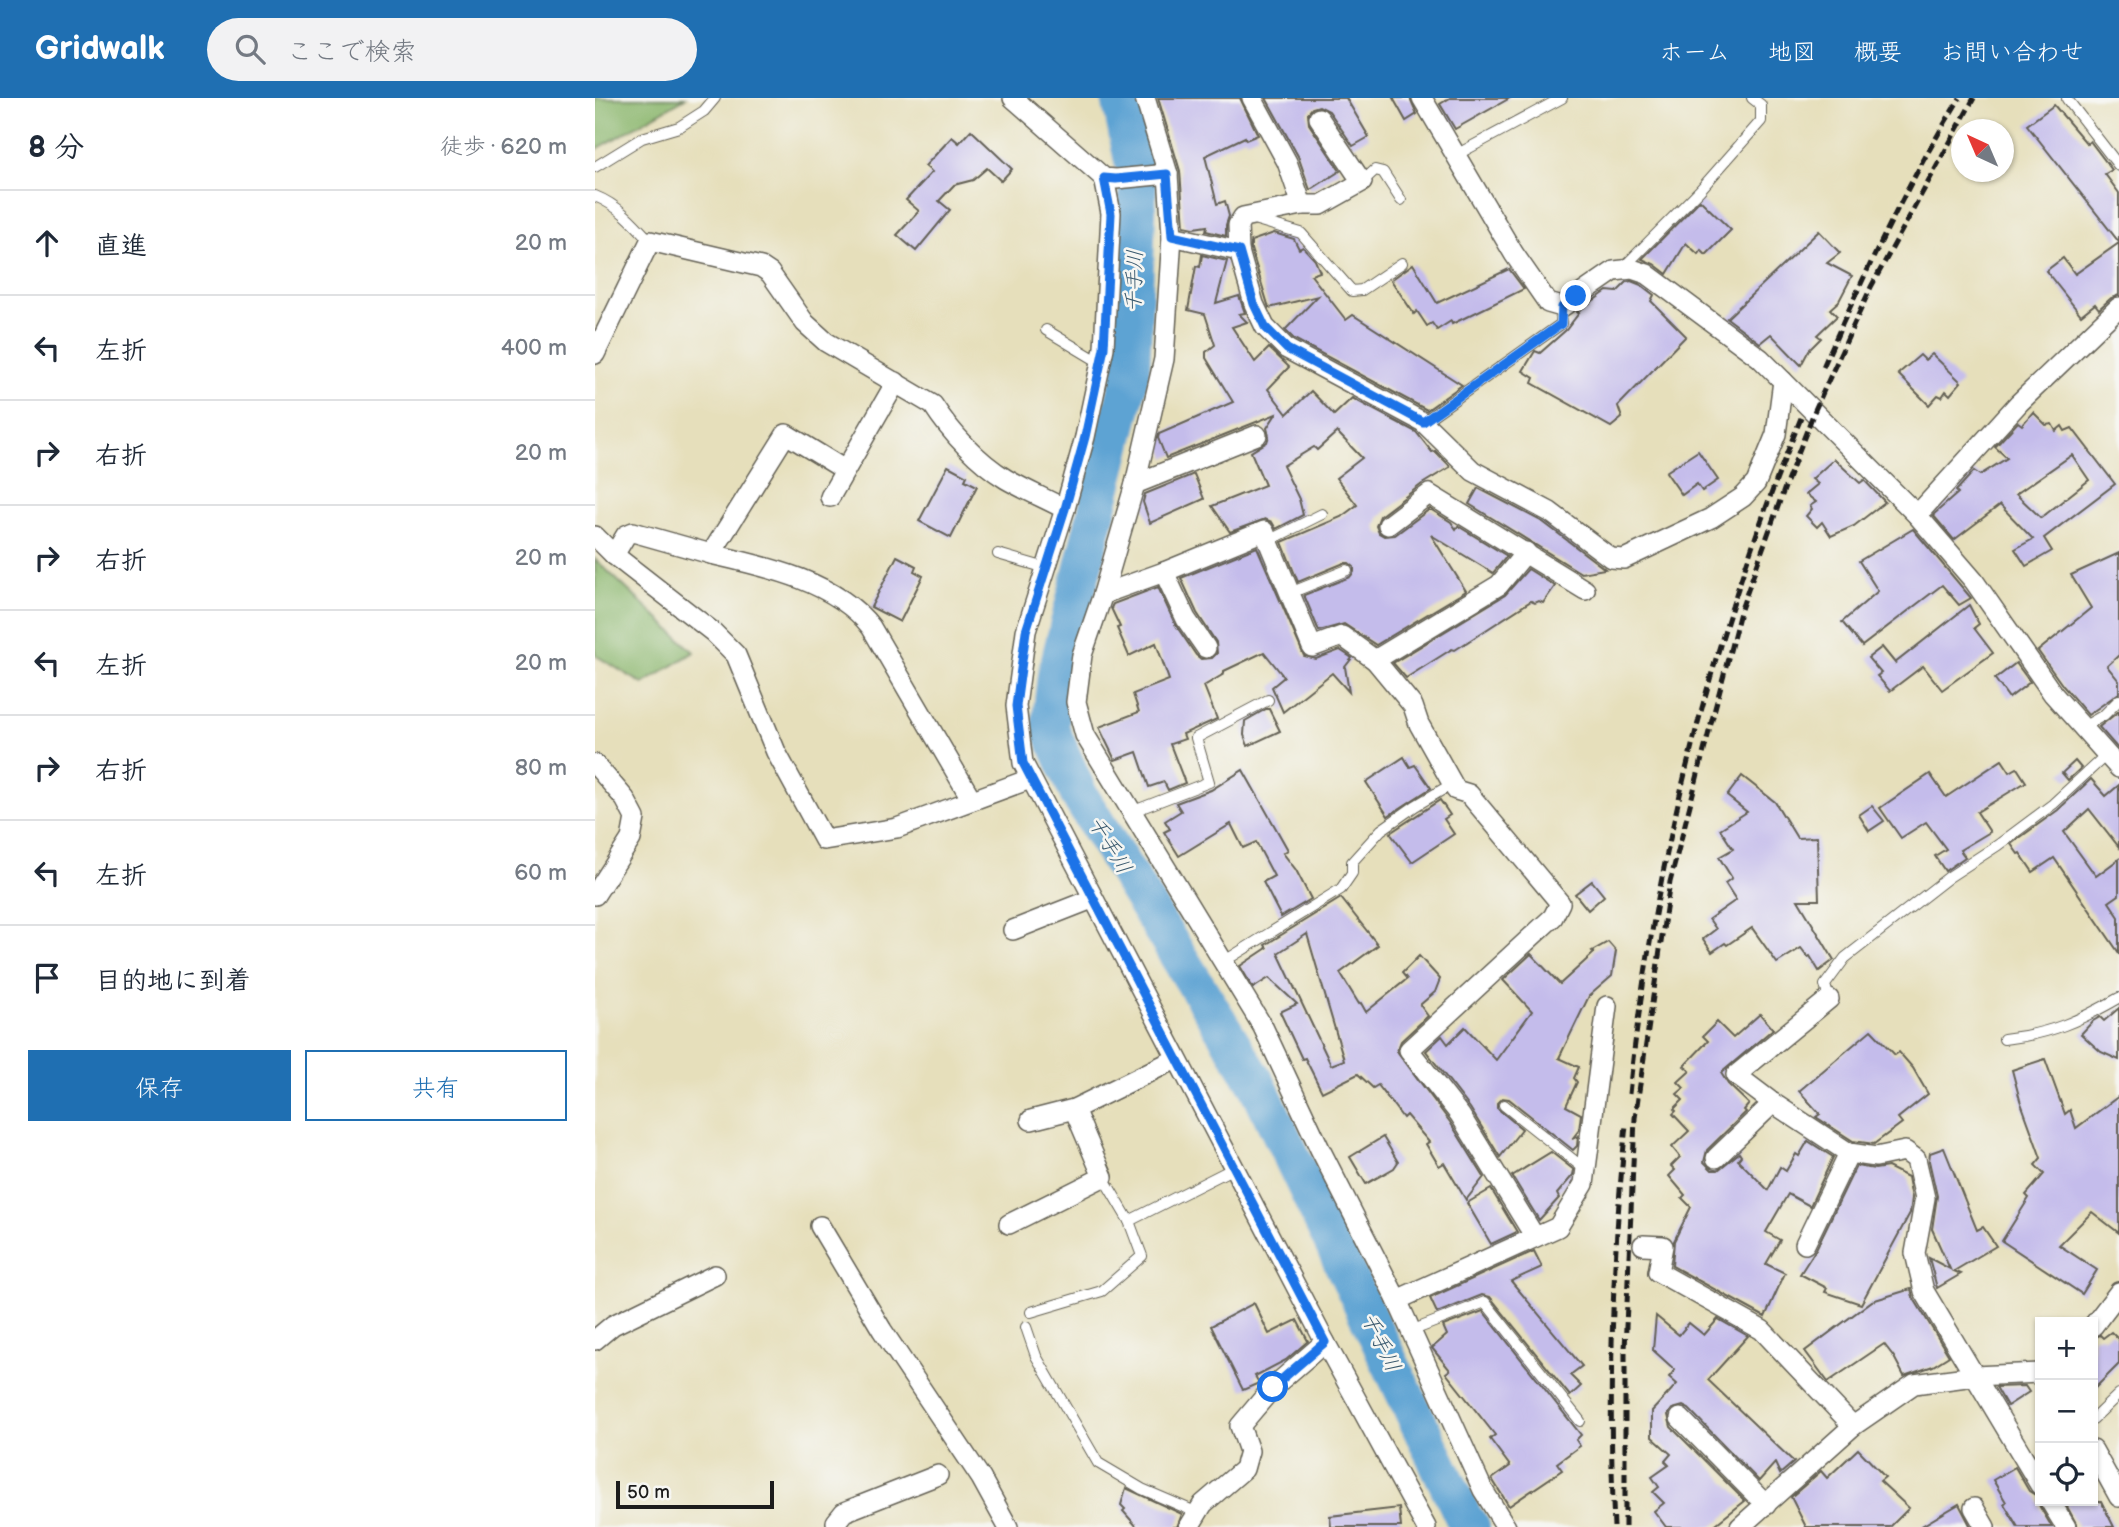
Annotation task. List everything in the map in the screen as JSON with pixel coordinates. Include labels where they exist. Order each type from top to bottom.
[{"type":"street","points":[[1013,98],[1110,178],[1163,175]]},
{"type":"street","points":[[1145,98],[1163,175],[1172,236],[1164,359],[1135,484],[1082,655],[1076,702],[1085,735],[1262,1027],[1397,1300],[1483,1490],[1506,1527]]},
{"type":"street","points":[[1252,98],[1287,162],[1302,205]]},
{"type":"street","points":[[1422,98],[1514,254],[1548,303],[1562,307],[1614,271],[1632,269],[1647,274],[1760,358],[1917,515],[1974,581],[2053,694],[2113,761]]},
{"type":"street","points":[[1319,118],[1362,182],[1321,205],[1302,205],[1243,217],[1238,225],[1239,251],[1254,304],[1265,327],[1287,349],[1423,422],[1473,471],[1551,512],[1611,558],[1624,559],[1711,519],[1743,497],[1756,483],[1776,434],[1783,381]]},
{"type":"street","points":[[1110,178],[1111,214],[1101,363],[1085,437],[1065,509],[1026,631],[1016,706],[1023,763],[1091,898],[1325,1342],[1426,1527]]},
{"type":"street","points":[[1172,236],[1239,251]]},
{"type":"street","points":[[595,354],[650,241],[761,267],[770,273],[805,323],[826,342],[933,405],[943,421],[985,464],[1005,478],[1065,509]]},
{"type":"street","points":[[1917,515],[2019,403],[2119,307]]},
{"type":"street","points":[[830,497],[897,382]]},
{"type":"street","points":[[711,554],[786,433],[845,470]]},
{"type":"street","points":[[1135,484],[1257,435]]},
{"type":"street","points":[[1388,525],[1429,494],[1585,590]]},
{"type":"street","points":[[1103,594],[1264,531],[1312,646],[1342,636],[1375,660],[1413,706],[1419,724],[1456,790],[1469,794],[1560,904],[1553,917],[1409,1051],[1460,1115],[1535,1237]]},
{"type":"street","points":[[614,555],[627,535],[633,532],[780,570],[840,599],[861,614],[871,627],[972,800]]},
{"type":"street","points":[[595,536],[614,555],[713,632],[736,655],[776,752],[824,840],[897,828],[1030,779]]},
{"type":"street","points":[[1375,660],[1499,584],[1526,552]]},
{"type":"street","points":[[1164,572],[1186,619],[1206,648]]},
{"type":"street","points":[[595,764],[625,799],[635,818],[631,839],[595,895]]},
{"type":"street","points":[[1013,930],[1091,898]]},
{"type":"street","points":[[1829,999],[1736,1075],[1849,1153],[1876,1157],[1905,1151],[1916,1159],[1925,1198],[1915,1252],[1924,1291],[2035,1477]]},
{"type":"street","points":[[1397,1300],[1558,1227],[1584,1184],[1607,1006]]},
{"type":"street","points":[[1031,1120],[1074,1109],[1176,1059]]},
{"type":"street","points":[[1716,1158],[1773,1103]]},
{"type":"street","points":[[1009,1224],[1103,1177],[1074,1109]]},
{"type":"street","points":[[1805,1244],[1849,1153]]},
{"type":"street","points":[[820,1226],[882,1330],[981,1478],[1008,1527]]},
{"type":"street","points":[[1643,1245],[1663,1246],[1658,1272],[1762,1330],[1853,1426]]},
{"type":"street","points":[[595,1340],[613,1325],[715,1275]]},
{"type":"street","points":[[2098,1319],[2119,1292]]},
{"type":"street","points":[[1193,1520],[1203,1504],[1244,1469],[1249,1451],[1240,1426],[1273,1387],[1325,1342]]},
{"type":"street","points":[[1740,1527],[1853,1426],[1914,1384],[1974,1376],[2035,1373]]},
{"type":"street","points":[[1680,1418],[1766,1505]]},
{"type":"street","points":[[2098,1459],[2119,1497]]},
{"type":"street","points":[[837,1527],[836,1522],[844,1512],[938,1475]]},
{"type":"street","points":[[2053,1506],[2066,1527]]},
{"type":"street","points":[[1974,1508],[1986,1527]]},
{"type":"lane","points":[[595,167],[642,138],[679,127],[704,111],[716,98]]},
{"type":"lane","points":[[1456,155],[1562,98]]},
{"type":"lane","points":[[1621,270],[1700,190],[1761,121],[1761,105],[1752,98]]},
{"type":"lane","points":[[2067,99],[2119,166]]},
{"type":"lane","points":[[1362,182],[1375,170],[1383,172],[1401,200]]},
{"type":"lane","points":[[595,195],[609,201],[650,241]]},
{"type":"lane","points":[[1243,217],[1301,233],[1352,291],[1362,290],[1402,263]]},
{"type":"lane","points":[[1423,422],[1561,324],[1562,307]]},
{"type":"lane","points":[[1046,330],[1101,363]]},
{"type":"lane","points":[[1268,541],[1322,514]]},
{"type":"lane","points":[[998,554],[1046,568]]},
{"type":"lane","points":[[1290,593],[1347,570]]},
{"type":"lane","points":[[1130,812],[1209,782],[1196,738],[1268,700]]},
{"type":"lane","points":[[2084,727],[2104,715],[2119,700]]},
{"type":"lane","points":[[1829,999],[1825,985],[1845,958],[1949,877],[1998,845],[2113,761]]},
{"type":"lane","points":[[1223,962],[1341,888],[1352,873],[1352,862],[1381,830],[1452,784]]},
{"type":"lane","points":[[2004,1039],[2034,1036],[2081,1020],[2119,998]]},
{"type":"lane","points":[[1504,1105],[1586,1171]]},
{"type":"lane","points":[[1129,1221],[1234,1168]]},
{"type":"lane","points":[[1031,1312],[1102,1291],[1142,1256],[1129,1221],[1103,1177]]},
{"type":"lane","points":[[1411,1331],[1485,1302],[1580,1421]]},
{"type":"lane","points":[[1026,1327],[1036,1356],[1098,1462],[1193,1520]]},
{"type":"lane","points":[[2098,1414],[2119,1394]]},
{"type":"green space","points":[[595,98],[685,98],[595,150]]},
{"type":"green space","points":[[595,559],[694,652],[643,684],[595,655]]},
{"type":"building","points":[[1158,98],[1240,98],[1258,135],[1246,140],[1245,137],[1205,156],[1217,204],[1225,201],[1229,216],[1226,236],[1206,231],[1207,226],[1184,226],[1180,171]]},
{"type":"building","points":[[1266,98],[1346,98],[1369,137],[1353,146],[1329,111],[1319,106],[1312,108],[1308,113],[1309,124],[1340,171],[1310,190],[1298,156]]},
{"type":"building","points":[[1393,98],[1410,98],[1417,114],[1406,121]]},
{"type":"building","points":[[1450,98],[1510,98],[1455,129],[1440,104]]},
{"type":"building","points":[[2054,105],[2087,144],[2090,141],[2112,170],[2105,174],[2119,193],[2119,242],[2027,125]]},
{"type":"building","points":[[971,130],[1012,169],[1001,181],[987,168],[973,180],[954,185],[939,201],[950,210],[916,251],[897,235],[919,211],[906,200],[932,172],[925,166],[952,137],[959,143]]},
{"type":"building","points":[[1700,200],[1731,230],[1706,255],[1701,250],[1698,254],[1686,243],[1667,274],[1642,259]]},
{"type":"building","points":[[1819,231],[1840,253],[1827,263],[1852,276],[1839,301],[1830,309],[1837,316],[1817,335],[1821,338],[1809,350],[1801,365],[1771,334],[1760,343],[1727,318]]},
{"type":"building","points":[[1274,233],[1294,239],[1299,249],[1303,247],[1315,260],[1320,272],[1311,275],[1346,320],[1353,315],[1462,385],[1427,410],[1294,339],[1285,330],[1318,296],[1269,308],[1251,241]]},
{"type":"building","points":[[2119,243],[2119,295],[2111,298],[2099,309],[2095,304],[2081,315],[2046,271],[2063,258],[2075,274]]},
{"type":"building","points":[[1202,255],[1227,261],[1216,303],[1239,296],[1245,313],[1239,314],[1247,322],[1232,327],[1255,362],[1269,348],[1289,367],[1268,389],[1287,414],[1311,391],[1334,415],[1352,398],[1416,432],[1432,452],[1435,451],[1450,467],[1422,484],[1380,516],[1376,526],[1379,533],[1384,536],[1395,535],[1430,509],[1451,522],[1456,529],[1458,526],[1507,556],[1493,573],[1431,535],[1466,591],[1376,645],[1344,624],[1319,631],[1304,595],[1350,577],[1354,567],[1344,563],[1298,582],[1282,542],[1341,517],[1357,505],[1336,478],[1362,458],[1337,432],[1317,450],[1314,447],[1283,466],[1299,499],[1303,515],[1276,529],[1272,522],[1265,519],[1230,532],[1212,506],[1265,485],[1251,452],[1267,442],[1267,428],[1276,414],[1166,458],[1158,438],[1159,434],[1233,402],[1206,358],[1206,352],[1215,345],[1205,314],[1188,310],[1196,266],[1200,267]]},
{"type":"building","points":[[1413,264],[1437,303],[1509,269],[1524,289],[1452,324],[1451,321],[1437,330],[1432,323],[1427,326],[1417,311],[1414,314],[1391,280]]},
{"type":"building","points":[[1631,281],[1654,295],[1651,301],[1686,336],[1618,406],[1622,418],[1611,427],[1532,383],[1534,378],[1523,371],[1535,351],[1540,353],[1566,330],[1579,313],[1577,312],[1607,291],[1617,292]]},
{"type":"building","points":[[1932,354],[1961,382],[1950,395],[1946,391],[1929,405],[1898,374],[1920,355],[1925,360]]},
{"type":"building","points":[[2033,412],[2046,425],[2052,424],[2056,431],[2062,426],[2065,431],[2072,428],[2115,484],[2044,538],[2052,551],[2026,566],[2015,549],[2033,539],[2000,505],[1954,540],[1933,515],[1958,493],[1956,491],[1974,471],[1980,475],[2007,458],[1995,447],[2018,422],[2022,425]],"holes":[[[2072,455],[2089,480],[2041,518],[2016,494]]]},
{"type":"building","points":[[1698,451],[1718,480],[1702,491],[1697,484],[1682,495],[1666,472]]},
{"type":"building","points":[[1834,459],[1860,483],[1864,480],[1885,502],[1854,526],[1831,536],[1822,522],[1817,527],[1806,516],[1812,509],[1810,506],[1816,502],[1806,494],[1818,484],[1812,479]]},
{"type":"building","points":[[948,466],[967,476],[965,480],[977,486],[951,538],[919,521]]},
{"type":"building","points":[[1194,474],[1204,499],[1150,523],[1143,502],[1145,494]]},
{"type":"building","points":[[1478,488],[1543,522],[1605,569],[1581,573],[1469,504]]},
{"type":"building","points":[[1913,529],[1971,598],[1959,605],[1942,585],[1862,646],[1842,622],[1878,591],[1859,561]]},
{"type":"building","points":[[1257,547],[1304,656],[1316,659],[1340,650],[1352,658],[1345,667],[1349,692],[1332,673],[1283,712],[1272,687],[1284,677],[1264,652],[1224,671],[1224,674],[1204,686],[1217,719],[1183,734],[1185,739],[1170,744],[1185,783],[1168,790],[1164,782],[1149,787],[1137,752],[1115,760],[1099,727],[1139,712],[1133,694],[1169,680],[1156,643],[1129,656],[1111,608],[1113,604],[1158,587],[1175,624],[1196,655],[1201,659],[1212,658],[1217,653],[1216,642],[1197,613],[1181,578]]},
{"type":"building","points":[[2119,553],[2119,655],[2107,666],[2119,681],[2119,693],[2088,715],[2038,651],[2091,608],[2071,575]]},
{"type":"building","points":[[897,556],[916,566],[914,571],[923,576],[900,622],[871,607]]},
{"type":"building","points":[[1528,569],[1555,586],[1543,603],[1531,601],[1406,678],[1393,663],[1505,595]]},
{"type":"building","points":[[1969,605],[1979,624],[1974,628],[1993,653],[1942,690],[1923,666],[1890,691],[1877,676],[1881,673],[1868,658],[1882,647],[1895,663]]},
{"type":"building","points":[[2016,663],[2030,682],[2009,698],[1995,679]]},
{"type":"building","points":[[1269,709],[1280,731],[1248,746],[1244,735],[1245,721]]},
{"type":"building","points":[[2119,711],[2119,750],[2099,727]]},
{"type":"building","points":[[1404,757],[1410,767],[1415,765],[1431,788],[1388,816],[1366,782]]},
{"type":"building","points":[[2002,760],[2010,772],[2017,768],[2026,782],[1977,812],[1990,832],[1960,850],[1965,857],[1945,871],[1935,856],[1946,849],[1926,822],[1901,838],[1880,808],[1930,774],[1946,797]]},
{"type":"building","points":[[2075,761],[2081,768],[2068,780],[2062,773]]},
{"type":"building","points":[[1243,770],[1288,850],[1283,853],[1296,870],[1311,899],[1281,917],[1263,882],[1274,876],[1256,842],[1243,848],[1231,824],[1179,856],[1164,832],[1170,829],[1165,821],[1181,811],[1176,803],[1211,790]]},
{"type":"building","points":[[1742,776],[1775,802],[1797,838],[1817,837],[1819,900],[1798,900],[1834,960],[1819,971],[1810,956],[1801,948],[1777,963],[1752,928],[1712,952],[1703,939],[1716,929],[1709,919],[1736,900],[1725,883],[1732,878],[1719,857],[1733,849],[1720,829],[1747,812],[1727,796]]},
{"type":"building","points":[[2091,779],[2106,796],[2119,785],[2119,847],[2089,809],[2064,832],[2096,876],[2119,859],[2119,895],[2109,902],[2119,917],[2119,953],[2054,858],[2033,872],[2011,844],[2058,810]]},
{"type":"building","points":[[1440,800],[1450,815],[1444,819],[1454,834],[1412,862],[1390,833]]},
{"type":"building","points":[[1872,806],[1884,821],[1869,831],[1859,815]]},
{"type":"building","points":[[1592,881],[1604,896],[1588,910],[1575,894]]},
{"type":"building","points":[[1341,898],[1378,945],[1340,973],[1366,1012],[1407,979],[1402,973],[1419,956],[1440,979],[1435,992],[1420,1005],[1428,1016],[1401,1041],[1397,1051],[1450,1122],[1484,1177],[1466,1200],[1444,1163],[1439,1166],[1426,1144],[1429,1142],[1406,1115],[1403,1118],[1378,1085],[1373,1088],[1358,1074],[1322,1092],[1305,1058],[1302,1059],[1280,1012],[1297,1004],[1269,978],[1253,988],[1240,966],[1267,948],[1265,945]],"holes":[[[1307,934],[1344,1060],[1331,1065],[1278,953]]]},
{"type":"building","points":[[1608,942],[1616,951],[1612,976],[1589,996],[1559,1058],[1579,1067],[1574,1078],[1577,1082],[1566,1106],[1581,1114],[1579,1130],[1572,1139],[1578,1136],[1577,1146],[1573,1150],[1509,1099],[1502,1098],[1497,1103],[1497,1108],[1522,1129],[1500,1157],[1470,1108],[1426,1051],[1442,1036],[1448,1044],[1465,1027],[1496,1060],[1532,1011],[1503,980],[1531,954],[1560,984],[1594,953],[1592,951]]},
{"type":"building","points":[[2119,1008],[2119,1060],[2101,1052],[2081,1034],[2093,1021],[2100,1017],[2104,1021]]},
{"type":"building","points":[[1760,1014],[1773,1029],[1721,1073],[1728,1084],[1749,1104],[1744,1110],[1746,1112],[1707,1150],[1704,1162],[1712,1170],[1718,1170],[1739,1153],[1741,1156],[1738,1160],[1768,1190],[1780,1167],[1786,1171],[1808,1141],[1833,1157],[1810,1206],[1788,1194],[1766,1232],[1780,1240],[1766,1264],[1785,1273],[1765,1317],[1672,1266],[1674,1241],[1691,1207],[1682,1198],[1685,1195],[1669,1176],[1675,1170],[1671,1166],[1680,1157],[1672,1147],[1689,1131],[1673,1114],[1683,1100],[1677,1094],[1684,1088],[1678,1082],[1690,1071],[1684,1066],[1708,1041],[1703,1036],[1717,1022],[1733,1038]]},
{"type":"building","points":[[1871,1030],[1895,1055],[1899,1052],[1913,1068],[1928,1094],[1898,1118],[1902,1123],[1874,1144],[1853,1141],[1816,1117],[1820,1114],[1799,1091]]},
{"type":"building","points":[[2045,1059],[2065,1114],[2070,1110],[2076,1128],[2119,1096],[2119,1233],[2092,1212],[2059,1245],[2097,1270],[2082,1294],[2002,1241],[2029,1198],[2026,1195],[2044,1174],[2035,1165],[2041,1158],[2012,1070]]},
{"type":"building","points":[[1383,1137],[1398,1162],[1394,1168],[1366,1184],[1350,1157]]},
{"type":"building","points":[[1944,1148],[1977,1230],[1983,1227],[1996,1246],[1954,1271],[1961,1274],[1937,1288],[1929,1258],[1950,1269],[1932,1229],[1937,1196],[1929,1161],[1930,1153]]},
{"type":"building","points":[[1551,1152],[1574,1170],[1557,1194],[1559,1198],[1539,1220],[1512,1176]]},
{"type":"building","points":[[1856,1166],[1875,1169],[1888,1167],[1908,1177],[1912,1198],[1910,1213],[1861,1304],[1825,1292],[1827,1288],[1800,1274],[1816,1249]]},
{"type":"building","points":[[1491,1189],[1517,1232],[1491,1244],[1467,1203]]},
{"type":"building","points":[[1534,1251],[1542,1267],[1511,1281],[1582,1366],[1570,1375],[1581,1386],[1570,1396],[1490,1297],[1482,1295],[1437,1313],[1430,1298]]},
{"type":"building","points":[[1911,1289],[1913,1297],[1949,1356],[1933,1366],[1904,1376],[1884,1344],[1828,1382],[1805,1351],[1872,1301]]},
{"type":"building","points":[[1254,1303],[1269,1334],[1297,1320],[1308,1341],[1286,1360],[1255,1376],[1259,1383],[1243,1390],[1211,1326]]},
{"type":"building","points":[[1483,1311],[1581,1435],[1576,1440],[1580,1446],[1557,1463],[1562,1470],[1509,1506],[1492,1479],[1510,1466],[1490,1439],[1495,1435],[1446,1373],[1450,1370],[1432,1348],[1447,1335],[1443,1326]]},
{"type":"building","points":[[1656,1316],[1679,1335],[1689,1323],[1704,1335],[1718,1319],[1748,1336],[1708,1380],[1794,1462],[1780,1474],[1775,1463],[1759,1481],[1689,1409],[1683,1406],[1672,1409],[1668,1415],[1671,1427],[1745,1501],[1712,1527],[1666,1527],[1654,1511],[1664,1503],[1653,1492],[1659,1487],[1652,1477],[1669,1465],[1665,1461],[1671,1454],[1652,1437],[1652,1411],[1677,1384],[1669,1377],[1675,1370],[1653,1350]]},
{"type":"building","points":[[2111,1332],[2119,1340],[2119,1364],[2098,1385],[2098,1336],[2103,1338]]},
{"type":"building","points":[[2025,1386],[2029,1392],[2007,1406],[1996,1387]]},
{"type":"building","points":[[1858,1449],[1885,1477],[1880,1481],[1909,1508],[1890,1527],[1806,1527],[1791,1497],[1821,1471],[1827,1478]]},
{"type":"building","points":[[2015,1467],[2029,1491],[2035,1495],[2035,1506],[2040,1506],[2052,1527],[2018,1527],[1993,1480]]},
{"type":"building","points":[[1126,1488],[1182,1514],[1177,1527],[1137,1527],[1121,1505]]},
{"type":"building","points":[[2098,1501],[2101,1501],[2114,1527],[2078,1527],[2067,1506],[2098,1506]]},
{"type":"building","points":[[1959,1504],[1971,1527],[1920,1527]]},
{"type":"building","points":[[1399,1508],[1401,1527],[1331,1527],[1330,1516]]},
{"type":"waterway","name":"千手川","points":[[1120,98],[1138,185],[1131,373],[1056,676],[1050,728],[1079,795],[1257,1084],[1464,1518],[1471,1527]]},
{"type":"railway","points":[[1823,367],[1887,230],[1960,98]]},
{"type":"railway","points":[[1625,1527],[1625,1350],[1635,1118],[1670,882],[1740,612],[1814,412],[1871,287],[1974,98]]},
{"type":"railway","points":[[1629,1094],[1654,920],[1691,750],[1740,582],[1801,418]]},
{"type":"railway","points":[[1614,1527],[1611,1427],[1613,1326],[1617,1226],[1626,1125]]},
{"type":"route","points":[[1273,1387],[1325,1342],[1091,898],[1023,763],[1016,706],[1026,631],[1085,437],[1104,348],[1111,214],[1104,178],[1167,174],[1172,236],[1239,251],[1254,304],[1265,327],[1287,349],[1423,422],[1561,324],[1562,307],[1576,296]]}]
